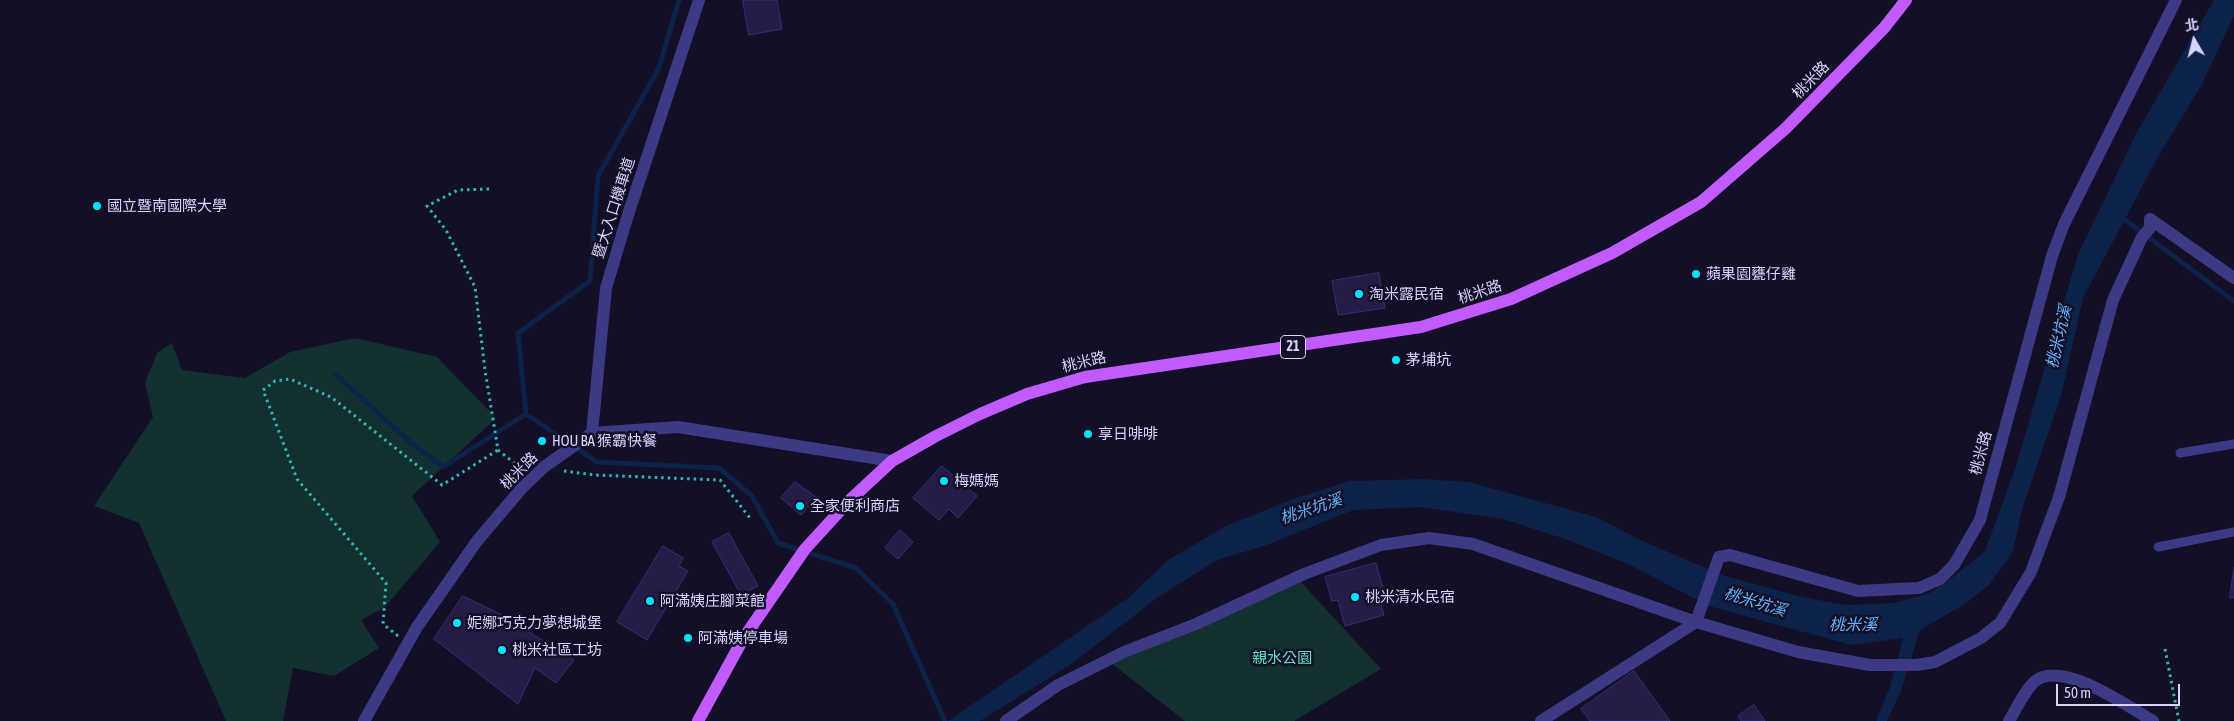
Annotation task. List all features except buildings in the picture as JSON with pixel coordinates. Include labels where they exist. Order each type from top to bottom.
[{"type":"main road","name":"桃米路","points":[[698,721],[743,639],[805,549],[850,500],[892,461],[980,414],[1027,394],[1085,377],[1421,327],[1520,296],[1612,253],[1701,202],[1785,129],[1884,28],[1906,0]]},
{"type":"street","name":"暨大入口機車道","points":[[592,433],[606,288],[627,218],[699,0]]},
{"type":"street","name":"桃米路","points":[[1698,616],[1719,556],[1730,555],[1858,591],[1919,588],[1940,579],[1954,565],[1980,520],[2052,256],[2064,224],[2176,0]]},
{"type":"street","points":[[1006,721],[1058,685],[1124,652],[1196,624],[1304,574],[1381,545],[1429,538],[1473,544],[1698,616],[1798,652],[1870,665],[1917,665],[1935,662],[1981,638],[2000,623],[2031,572],[2059,497],[2113,300],[2140,240],[2150,228],[2150,219],[2234,278]]},
{"type":"street","points":[[592,433],[678,427],[892,461]]},
{"type":"street","name":"桃米路","points":[[364,721],[408,643],[477,541],[544,467],[592,433]]},
{"type":"street","points":[[1541,721],[1698,616]]},
{"type":"street","points":[[2008,721],[2035,681],[2051,675],[2100,688],[2153,721]]},
{"type":"lane","points":[[2180,453],[2234,444]]},
{"type":"lane","points":[[2158,547],[2234,532]]},
{"type":"path","points":[[489,189],[458,190],[427,206],[446,230],[475,287],[485,370],[498,450],[533,478]]},
{"type":"path","points":[[408,643],[383,624],[386,583],[296,478],[263,390],[276,381],[290,380],[331,397],[442,485],[498,450]]},
{"type":"path","points":[[544,467],[595,476],[720,480],[750,518]]},
{"type":"path","points":[[2165,649],[2180,721]]},
{"type":"green space","points":[[355,338],[437,357],[496,418],[412,496],[440,542],[385,607],[361,620],[379,648],[334,676],[293,668],[283,721],[226,721],[139,523],[94,506],[153,417],[145,383],[157,353],[172,343],[182,370],[245,378],[290,352]]},
{"type":"green space","name":"親水公園","points":[[1301,582],[1381,669],[1294,721],[1185,721],[1111,663]]},
{"type":"water","name":"桃米溪","points":[[2214,0],[2234,0],[2234,16],[2201,86],[2158,157],[2083,298],[2061,396],[2023,506],[2013,551],[1990,584],[1965,604],[1920,630],[1901,691],[1887,721],[1876,721],[1890,687],[1903,638],[1851,645],[1709,606],[1628,564],[1568,540],[1503,519],[1421,507],[1353,510],[1264,546],[1217,560],[1157,598],[1070,665],[980,721],[948,721],[1128,598],[1168,560],[1228,525],[1293,499],[1350,481],[1423,479],[1469,482],[1596,517],[1640,540],[1725,576],[1802,597],[1846,605],[1894,603],[1930,593],[1985,551],[2015,469],[2078,254],[2137,132]]},
{"type":"waterway","points":[[679,0],[659,68],[598,176],[590,281],[518,333],[526,414],[597,462],[719,468],[752,496],[778,543],[856,568],[893,604],[945,721]]},
{"type":"waterway","points":[[2119,218],[2124,219],[2234,301]]},
{"type":"waterway","points":[[335,374],[409,441],[443,467],[526,414]]},
{"type":"place","name":"國立暨南國際大學","points":[[97,206]]},
{"type":"place","name":"蘋果園甕仔雞","points":[[1696,274]]},
{"type":"place","name":"淘米露民宿","points":[[1359,294]]},
{"type":"place","name":"茅埔坑","points":[[1396,360]]},
{"type":"place","name":"享日啡啡","points":[[1088,434]]},
{"type":"place","name":"HOU BA 猴霸快餐","points":[[542,441]]},
{"type":"place","name":"梅媽媽","points":[[944,481]]},
{"type":"place","name":"全家便利商店","points":[[800,506]]},
{"type":"place","name":"桃米清水民宿","points":[[1355,597]]},
{"type":"place","name":"阿滿姨庄腳菜館","points":[[650,601]]},
{"type":"place","name":"妮娜巧克力夢想城堡","points":[[457,623]]},
{"type":"place","name":"阿滿姨停車場","points":[[688,638]]},
{"type":"place","name":"桃米社區工坊","points":[[502,650]]},
{"type":"water label","name":"桃米坑溪","points":[[2059,337]]},
{"type":"water label","name":"桃米坑溪","points":[[1311,509]]},
{"type":"water label","name":"桃米坑溪","points":[[1755,602]]}]
